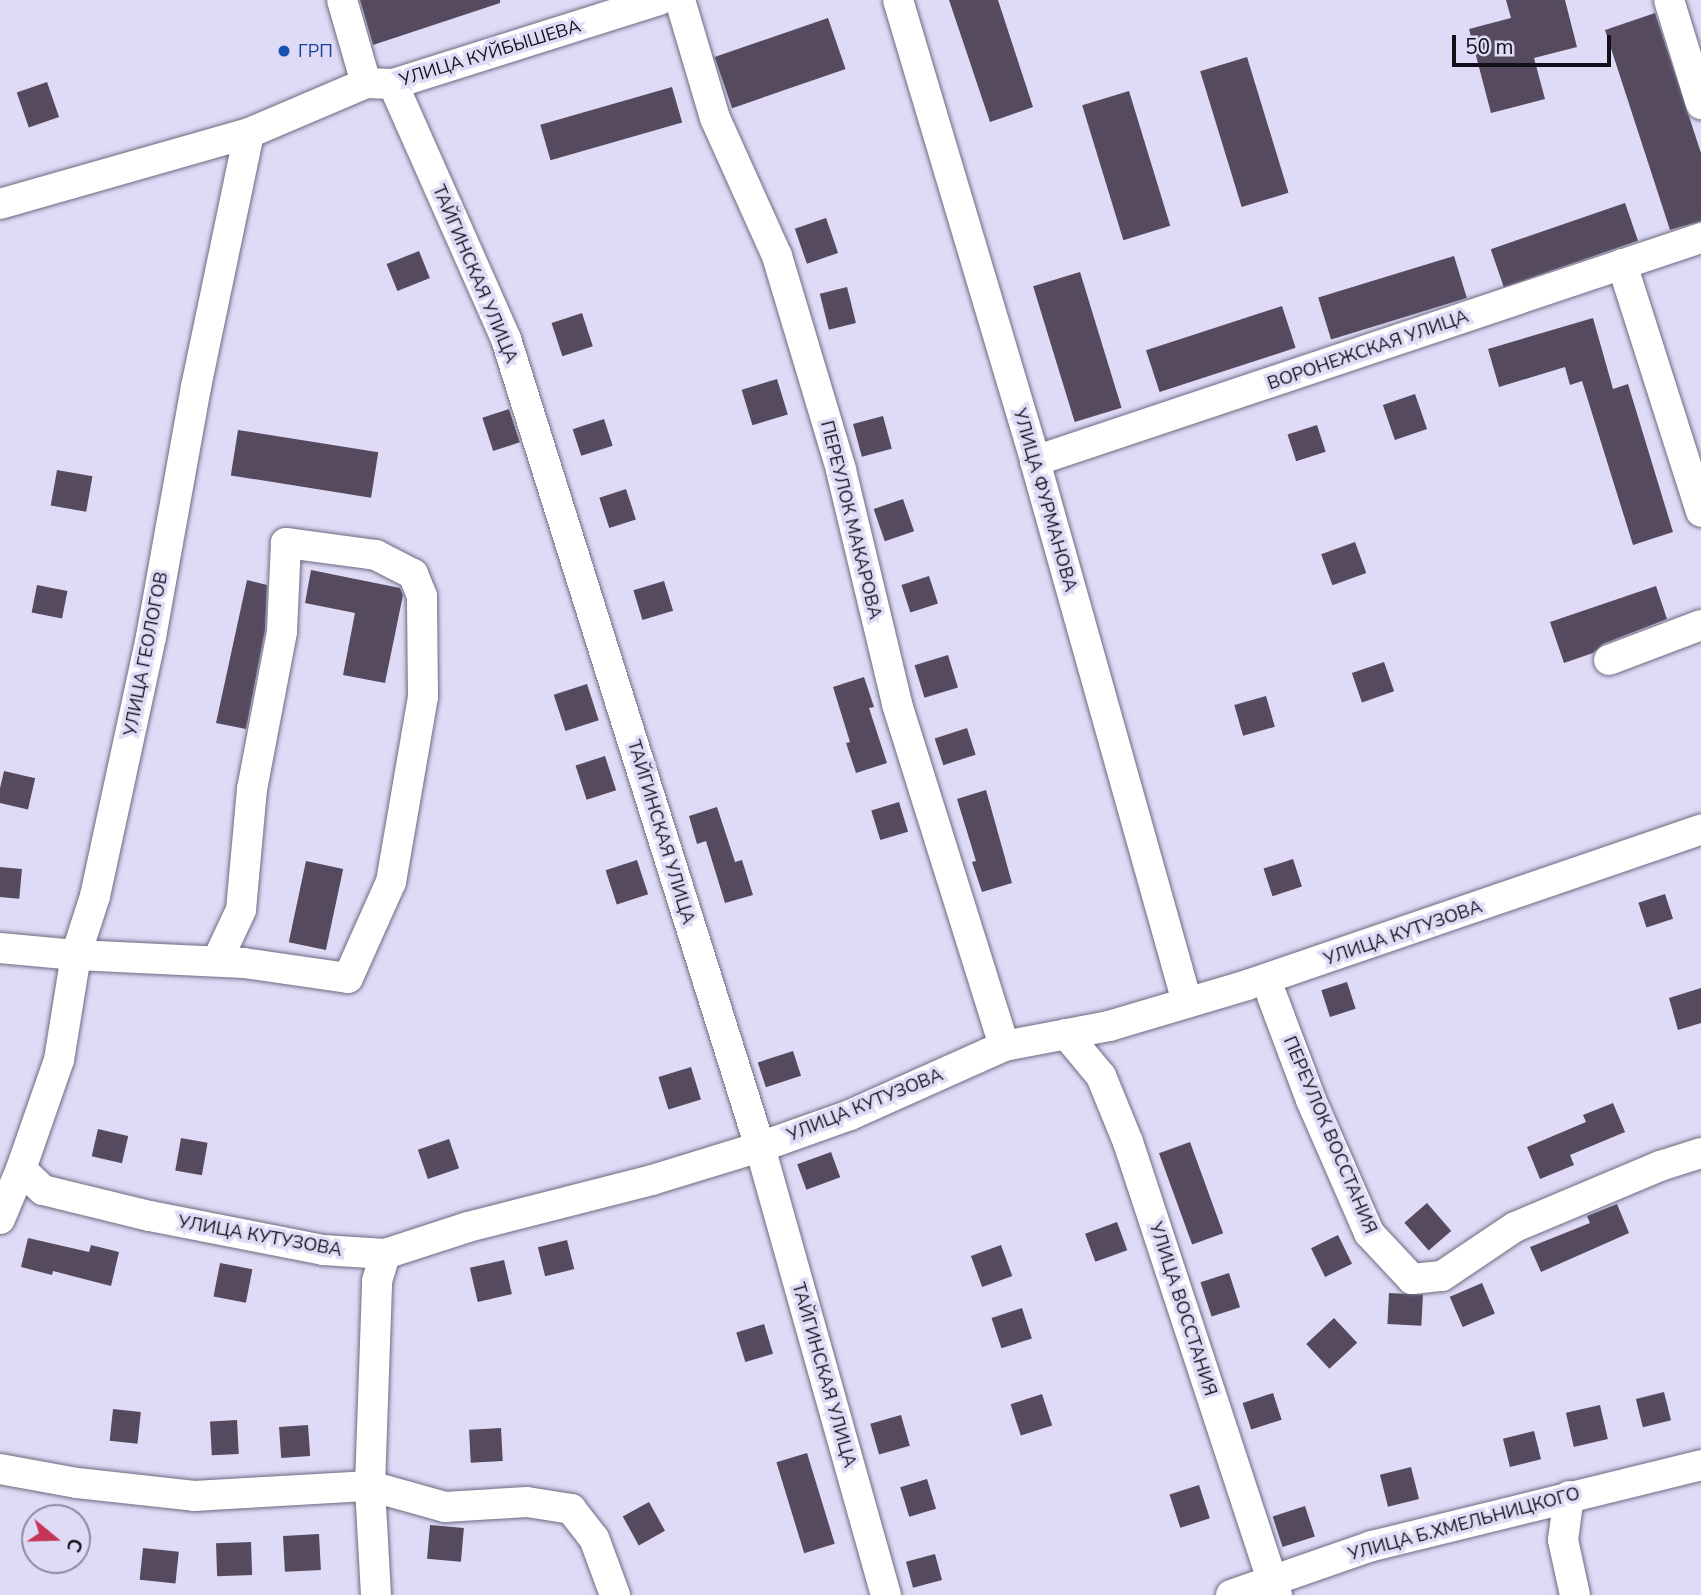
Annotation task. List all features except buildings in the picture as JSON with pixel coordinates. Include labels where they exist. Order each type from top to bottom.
[{"type":"street","name":"ТАЙГИНСКАЯ УЛИЦА","points":[[342,0],[506,339],[760,1147],[886,1595]]},
{"type":"street","name":"УЛИЦА КУЙБЫШЕВА","points":[[0,204],[249,133],[380,83],[660,0]]},
{"type":"street","name":"ПЕРЕУЛОК МАКАРОВА","points":[[680,0],[715,118],[777,256],[841,470],[897,705],[1004,1046]]},
{"type":"street","name":"УЛИЦА ФУРМАНОВА","points":[[898,0],[1035,461],[1187,1002]]},
{"type":"street","points":[[1669,0],[1701,104]]},
{"type":"street","name":"УЛИЦА ГЕОЛОГОВ","points":[[0,1219],[21,1169],[59,1060],[76,955],[94,896],[151,637],[196,387],[249,133]]},
{"type":"street","name":"ВОРОНЕЖСКАЯ УЛИЦА","points":[[1035,461],[1701,238]]},
{"type":"street","points":[[1622,264],[1701,512]]},
{"type":"street","points":[[0,948],[76,955],[217,961],[348,978],[391,882],[423,697],[422,596],[413,574],[376,555],[286,543],[282,632],[252,789],[241,910],[217,961]]},
{"type":"street","points":[[1609,660],[1701,625]]},
{"type":"street","name":"УЛИЦА КУТУЗОВА","points":[[21,1169],[43,1190],[150,1216],[323,1250],[385,1254],[468,1227],[652,1180],[760,1147],[850,1115],[1004,1046],[1108,1026],[1187,1002],[1430,924],[1701,830]]},
{"type":"street","name":"ПЕРЕУЛОК ВОССТАНИЯ","points":[[1272,996],[1311,1100],[1369,1233],[1412,1279],[1442,1276],[1515,1227],[1660,1166],[1701,1153]]},
{"type":"street","points":[[1101,1076],[1108,1026]]},
{"type":"street","name":"УЛИЦА ВОССТАНИЯ","points":[[1066,1034],[1101,1076],[1128,1142],[1275,1587]]},
{"type":"street","points":[[376,1595],[370,1486],[377,1281],[385,1254]]},
{"type":"street","name":"УЛИЦА Б.ХМЕЛЬНИЦКОГО","points":[[1230,1595],[1275,1587],[1372,1546],[1701,1465]]},
{"type":"street","points":[[0,1469],[77,1483],[194,1496],[370,1486],[445,1507],[527,1502],[571,1509],[594,1538],[615,1595]]},
{"type":"street","points":[[1569,1496],[1563,1540],[1575,1595]]},
{"type":"place","name":"ГРП","points":[[284,51]]}]
